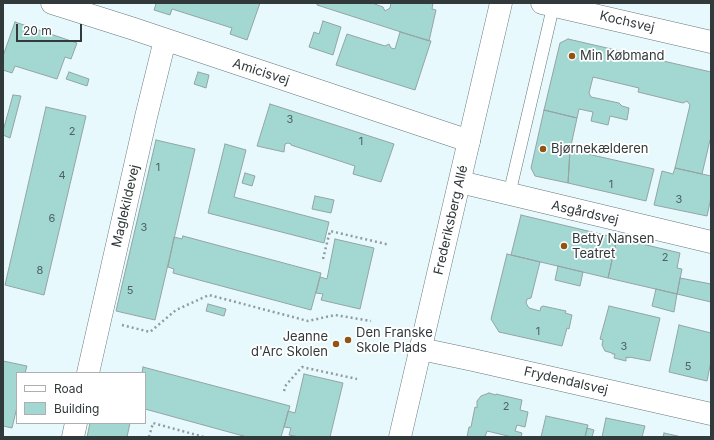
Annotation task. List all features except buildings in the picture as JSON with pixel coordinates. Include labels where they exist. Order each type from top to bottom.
[{"type":"street","name":"Amicisvej","points":[[52,3],[469,141]]},
{"type":"street","name":"Frederiksberg Allé","points":[[400,437],[502,3]]},
{"type":"street","name":"Kochsvej","points":[[550,4],[711,42]]},
{"type":"street","name":"Maglekildevej","points":[[88,372],[165,40]]},
{"type":"street","name":"Asgårdsvej","points":[[460,182],[711,242]]},
{"type":"street","name":"Frydendalsvej","points":[[421,349],[711,414]]},
{"type":"street","points":[[73,437],[76,424]]},
{"type":"lane","points":[[510,194],[550,4]]},
{"type":"path","points":[[323,259],[330,231],[388,244]]},
{"type":"path","points":[[100,319],[150,332],[176,310],[209,295],[308,321],[336,315],[371,321]]},
{"type":"path","points":[[284,391],[286,385],[302,366],[357,379]]},
{"type":"path","points":[[149,437],[153,424],[204,437]]},
{"type":"place","name":"Min Købmand","points":[[572,56]]},
{"type":"place","name":"Bjørnekælderen","points":[[543,149]]},
{"type":"place","name":"Betty Nansen Teatret","points":[[564,246]]},
{"type":"place","name":"Den Franske Skole Plads","points":[[348,340]]},
{"type":"place","name":"Jeanne d'Arc Skolen","points":[[336,344]]}]
